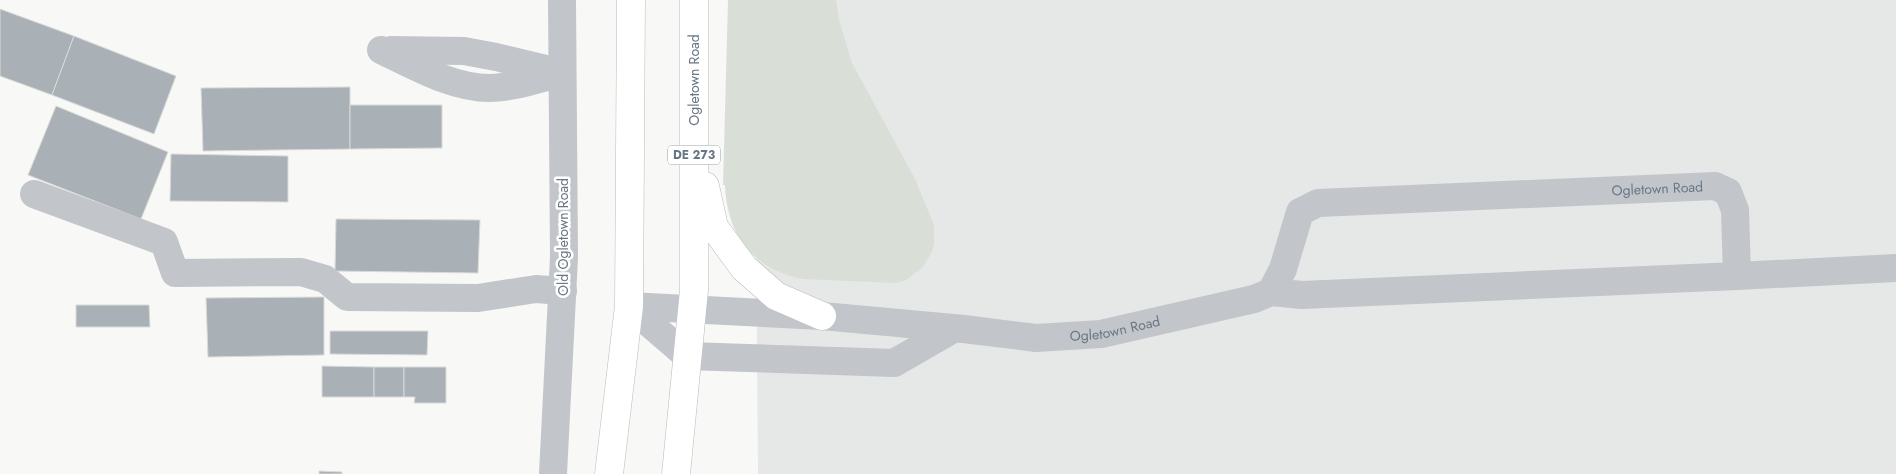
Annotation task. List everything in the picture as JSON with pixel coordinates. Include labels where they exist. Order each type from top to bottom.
[{"type":"main road","points":[[609,474],[629,306],[631,0]]},
{"type":"main road","name":"Ogletown Road","points":[[676,474],[694,290],[694,0]]},
{"type":"main road","points":[[694,140],[714,227],[744,268],[776,296],[822,316]]},
{"type":"street","name":"Old Ogletown Road","points":[[552,474],[564,258],[562,0]]},
{"type":"street","points":[[381,50],[464,51],[496,56],[562,73],[492,88],[469,87],[423,70],[381,50]]},
{"type":"street","name":"Ogletown Road","points":[[629,306],[822,316],[1036,338],[1101,334],[1254,299],[1271,292],[1302,295],[1737,276],[1735,210],[1728,192],[1715,186],[1318,203],[1300,212],[1283,270],[1271,292]]},
{"type":"street","points":[[34,194],[164,242],[175,273],[300,272],[324,279],[347,298],[478,298],[536,288],[563,291]]},
{"type":"street","points":[[1737,276],[1896,268]]},
{"type":"street","points":[[629,306],[687,356],[894,363],[953,328]]},
{"type":"shaded area","points":[[728,0],[836,0],[839,20],[852,63],[915,179],[934,225],[932,252],[922,268],[906,280],[896,283],[803,279],[770,267],[757,258],[737,235],[731,220],[725,185],[723,185]]},
{"type":"shaded area","points":[[754,0],[1896,0],[1896,474],[758,474]]},
{"type":"building","points":[[0,9],[74,36],[52,95],[0,76]]},
{"type":"building","points":[[74,36],[176,76],[154,134],[52,95]]},
{"type":"building","points":[[350,87],[350,149],[203,151],[201,88]]},
{"type":"building","points":[[350,105],[442,105],[442,148],[350,149]]},
{"type":"building","points":[[56,106],[168,152],[141,219],[28,175]]},
{"type":"building","points":[[171,154],[288,156],[288,202],[170,201]]},
{"type":"building","points":[[336,219],[480,220],[478,273],[335,271]]},
{"type":"building","points":[[324,297],[324,355],[208,357],[206,298]]},
{"type":"building","points":[[76,305],[149,305],[150,327],[76,327]]},
{"type":"building","points":[[330,331],[428,331],[427,355],[330,354]]},
{"type":"building","points":[[322,366],[374,367],[374,397],[322,397]]},
{"type":"building","points":[[374,367],[404,367],[404,397],[374,397]]},
{"type":"building","points":[[404,367],[446,367],[446,403],[414,403],[415,397],[404,397]]},
{"type":"building","points":[[319,471],[342,472],[342,474],[319,474]]}]
